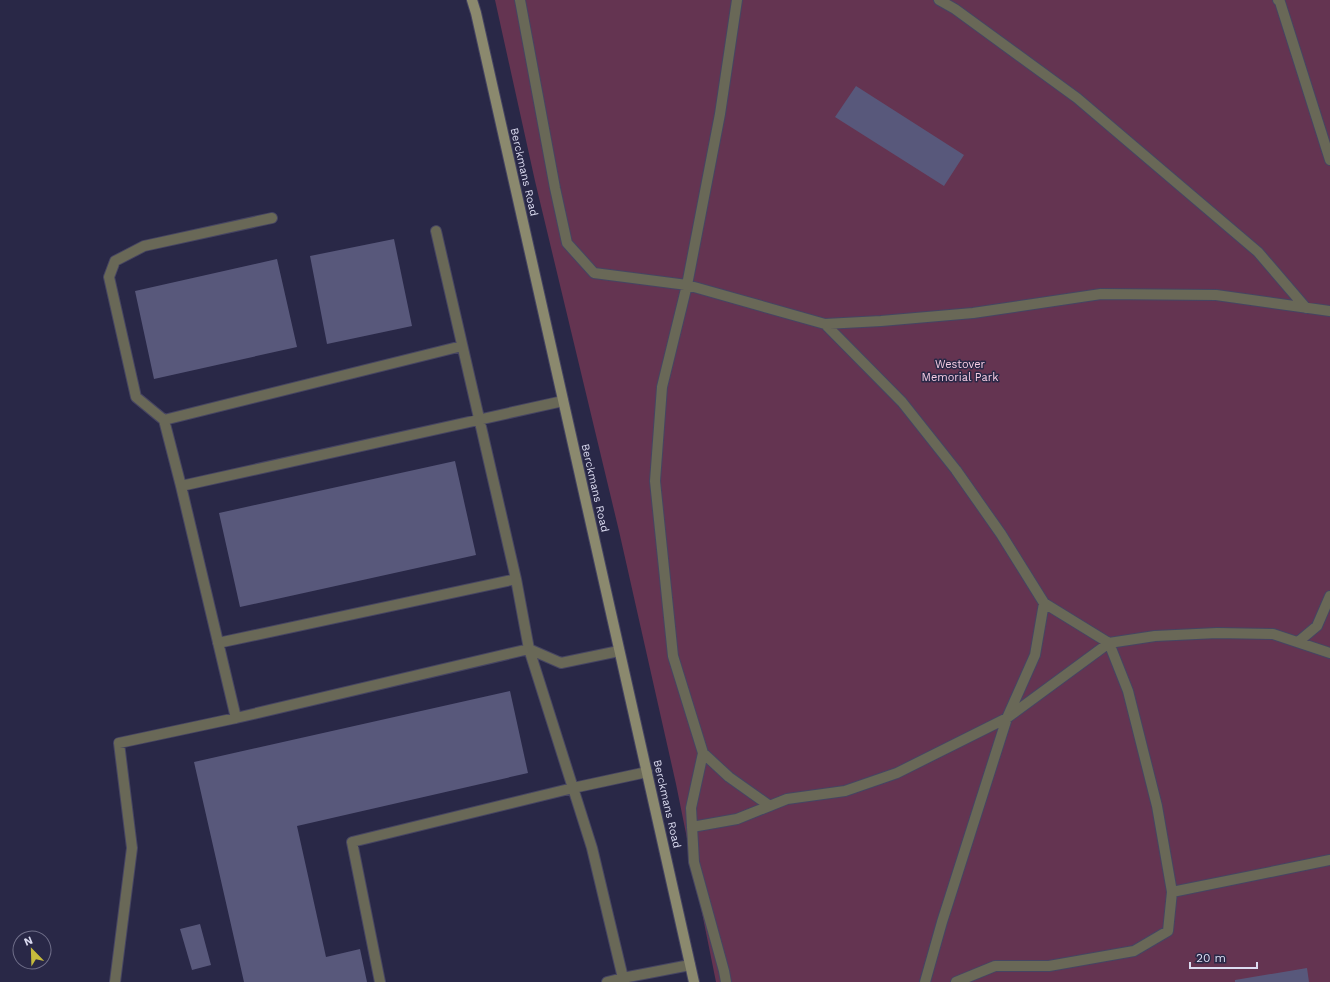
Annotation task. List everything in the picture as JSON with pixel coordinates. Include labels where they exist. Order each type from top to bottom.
[{"type":"main road","name":"Berckmans Road","points":[[472,0],[694,982]]},
{"type":"lane","points":[[520,0],[555,188],[567,243],[594,273],[687,285],[825,324],[973,313],[1101,294],[1216,295],[1330,311]]},
{"type":"lane","points":[[726,982],[694,862],[691,808],[703,753],[674,656],[655,481],[662,387],[687,285],[720,114],[737,0]]},
{"type":"lane","points":[[939,0],[955,9],[1077,98],[1258,252],[1306,308]]},
{"type":"lane","points":[[1280,1],[1330,160]]},
{"type":"lane","points":[[236,718],[164,420],[136,397],[109,278],[115,261],[144,246],[272,218]]},
{"type":"lane","points":[[436,231],[516,579],[529,649],[592,848],[624,980]]},
{"type":"lane","points":[[825,324],[902,402],[956,470],[1001,534],[1044,603],[1109,643],[1128,691],[1157,806],[1172,892],[1168,931],[1134,951],[1049,966],[995,966],[956,982]]},
{"type":"lane","points":[[164,420],[462,346]]},
{"type":"lane","points":[[181,486],[563,401]]},
{"type":"lane","points":[[218,643],[516,579]]},
{"type":"lane","points":[[1298,642],[1317,626],[1330,596]]},
{"type":"lane","points":[[925,982],[942,922],[1007,718],[1035,655],[1044,603]]},
{"type":"lane","points":[[692,828],[737,819],[787,799],[846,791],[897,773],[1007,718],[1109,643],[1155,636],[1217,633],[1273,634],[1330,653]]},
{"type":"lane","points":[[115,982],[132,848],[119,743],[236,718],[529,649],[561,663],[619,651]]},
{"type":"lane","points":[[703,753],[729,777],[770,806]]},
{"type":"lane","points":[[380,982],[352,842],[573,788],[647,772]]},
{"type":"lane","points":[[1172,892],[1330,860]]},
{"type":"lane","points":[[607,982],[624,980],[690,965]]},
{"type":"green space","name":"Westover Memorial Park","points":[[495,0],[1330,0],[1330,982],[716,982],[676,784],[619,531],[535,181]]},
{"type":"building","points":[[856,86],[964,155],[944,186],[835,117]]},
{"type":"building","points":[[394,239],[412,326],[327,344],[310,256]]},
{"type":"building","points":[[277,259],[297,347],[154,379],[135,291]]},
{"type":"building","points":[[455,461],[476,555],[240,607],[219,513]]},
{"type":"building","points":[[510,691],[528,773],[297,826],[326,957],[360,949],[367,982],[244,982],[194,762]]},
{"type":"building","points":[[200,924],[211,965],[192,970],[180,929]]},
{"type":"building","points":[[1307,968],[1309,982],[1235,982],[1235,980]]}]
